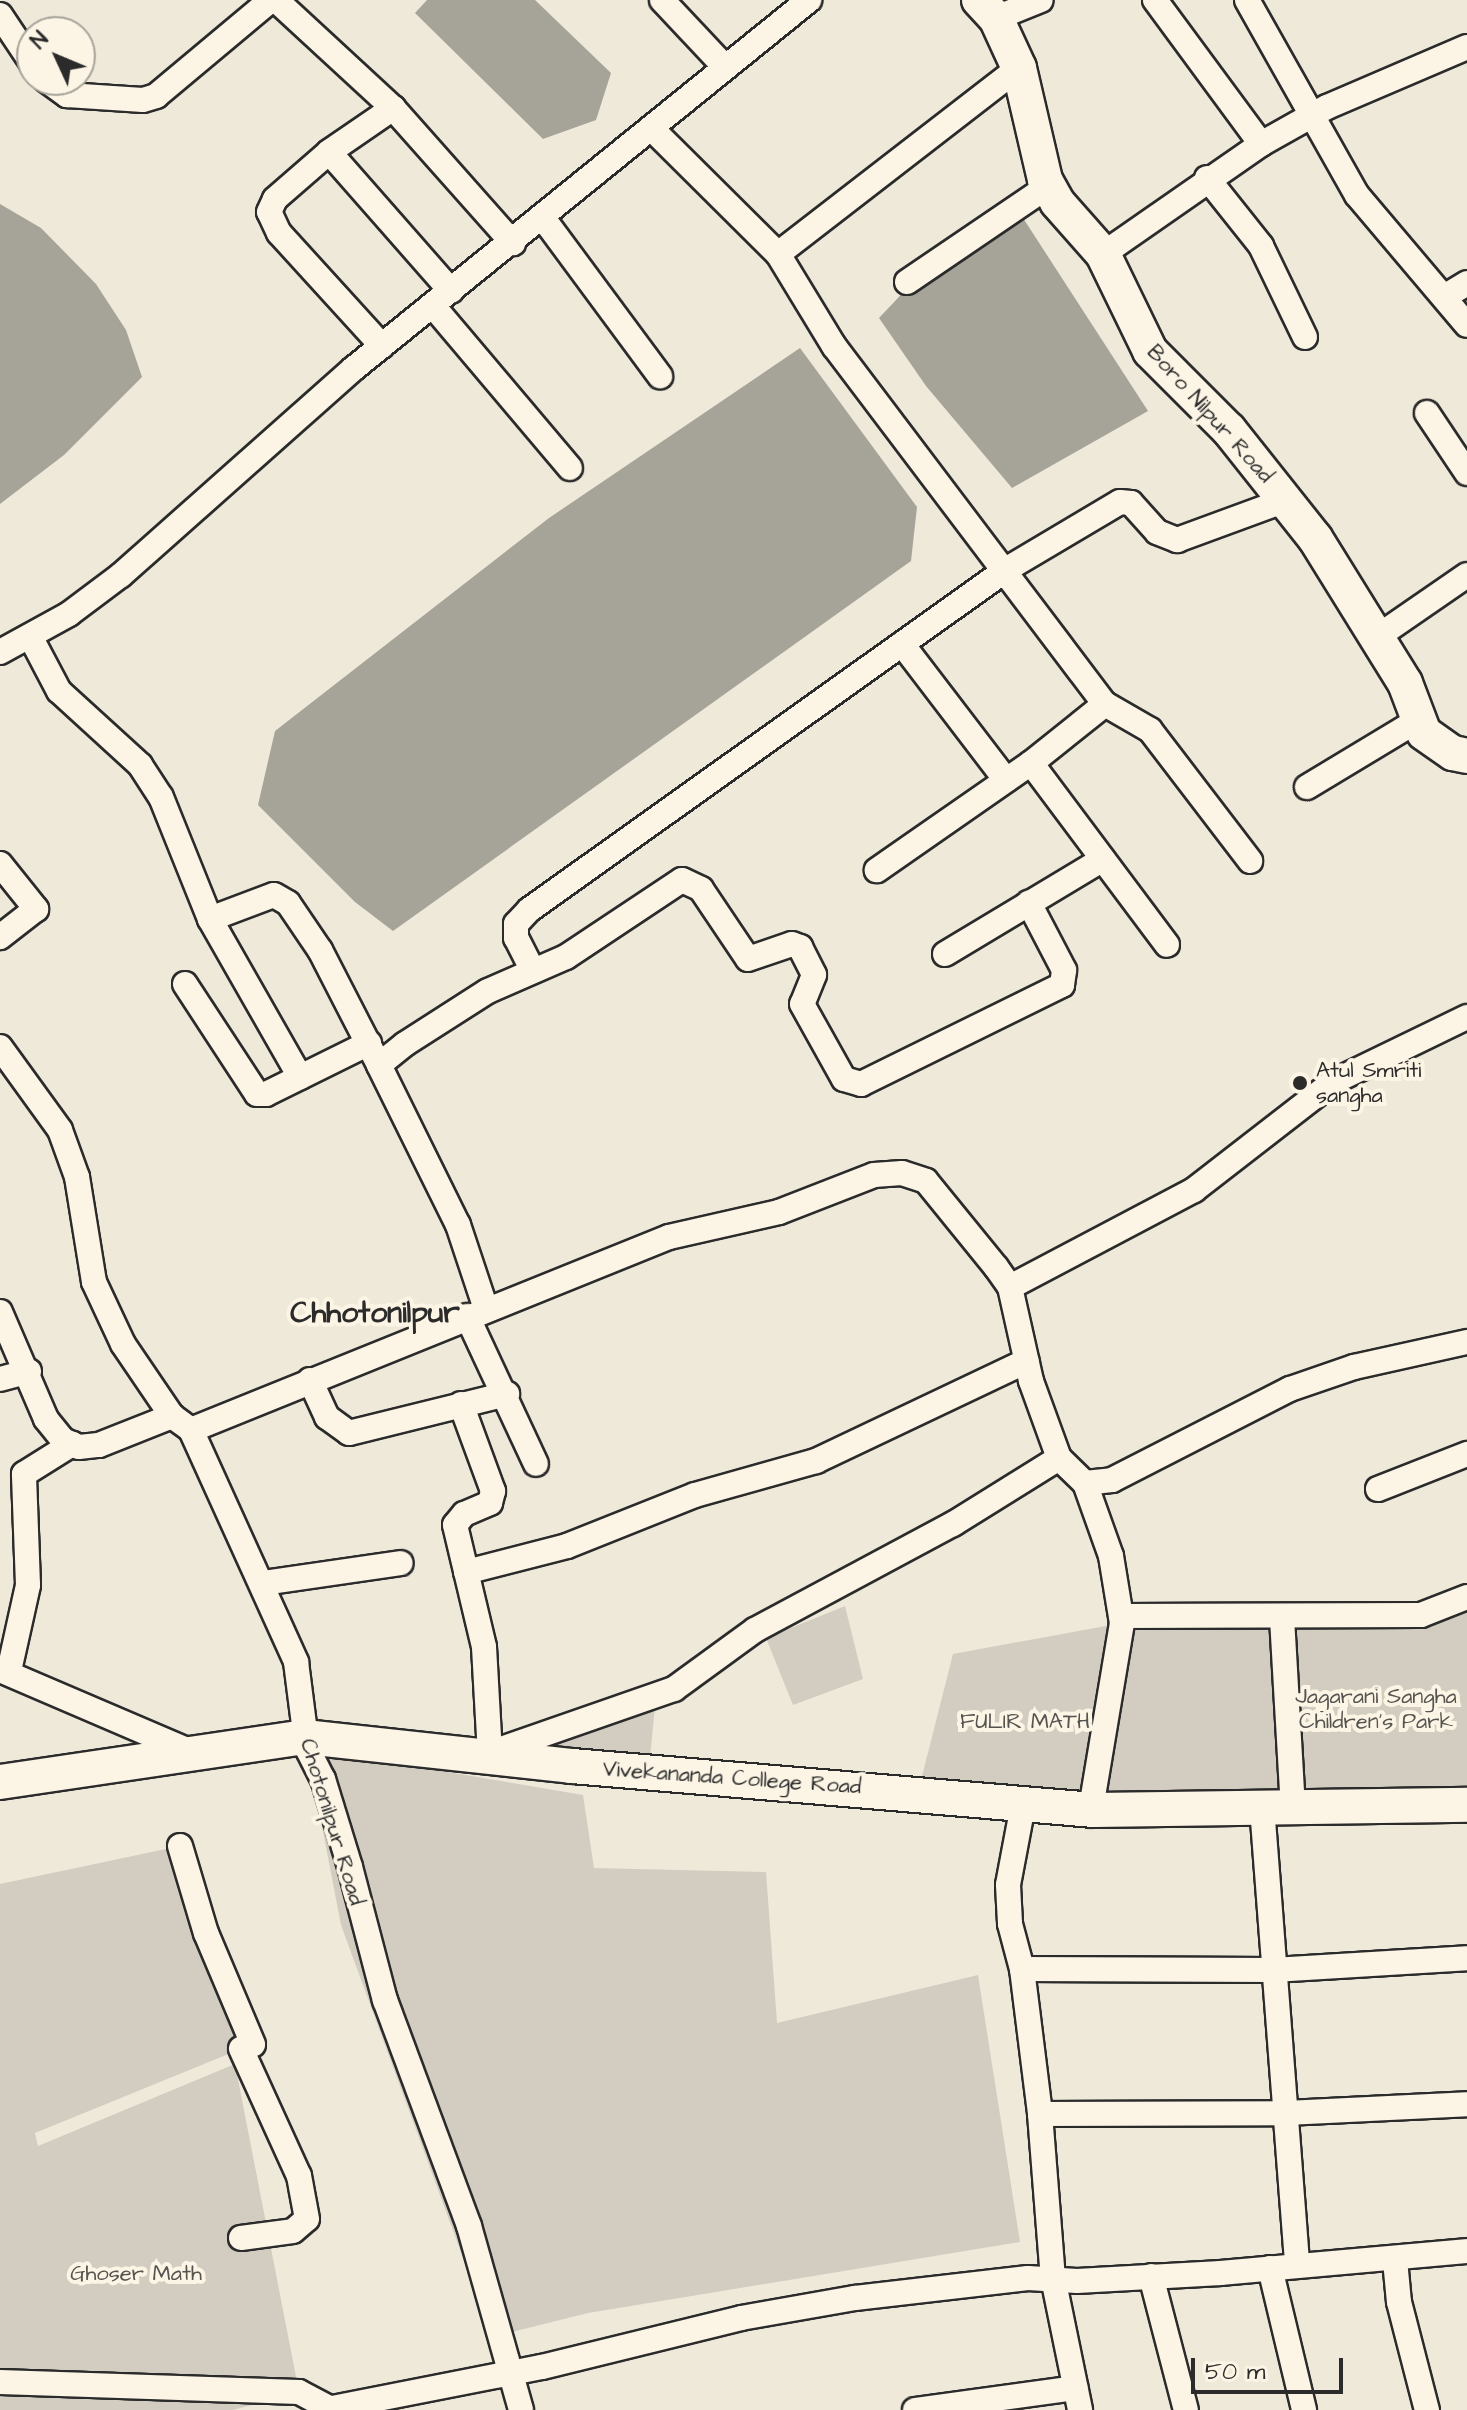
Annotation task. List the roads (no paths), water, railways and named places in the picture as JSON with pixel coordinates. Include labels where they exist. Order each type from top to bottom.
[{"type":"street","points":[[82,96],[143,100],[156,96],[274,0],[393,108],[513,243]]},
{"type":"street","points":[[662,0],[725,67]]},
{"type":"street","points":[[0,652],[30,636],[121,575],[382,346],[653,130],[809,0]]},
{"type":"street","points":[[988,9],[1041,0]]},
{"type":"street","points":[[1155,0],[1261,144]]},
{"type":"street","points":[[1247,0],[1357,195],[1467,325]]},
{"type":"street","name":"Boro Nilpur Road","points":[[988,9],[1019,68],[1035,152],[1048,186],[1103,254],[1150,351],[1229,430],[1286,500],[1377,637],[1405,683],[1418,720],[1437,745],[1467,756]]},
{"type":"street","points":[[0,15],[16,39]]},
{"type":"street","points":[[1103,254],[1207,178],[1261,144],[1314,116],[1467,47]]},
{"type":"street","points":[[778,254],[1019,68]]},
{"type":"street","points":[[382,346],[271,221],[275,199],[329,152],[393,108]]},
{"type":"street","points":[[653,130],[778,254],[834,346],[1007,569],[1105,704],[1150,730],[1250,861]]},
{"type":"street","points":[[329,152],[570,468]]},
{"type":"street","points":[[1207,178],[1261,246],[1305,337]]},
{"type":"street","points":[[907,282],[1048,186]]},
{"type":"street","points":[[543,218],[660,376]]},
{"type":"street","points":[[1444,297],[1467,283]]},
{"type":"street","points":[[1427,413],[1467,473]]},
{"type":"street","points":[[532,969],[516,938],[516,924],[529,910],[1007,569],[1120,502],[1131,503],[1157,532],[1177,540],[1286,500]]},
{"type":"street","points":[[1377,637],[1467,575]]},
{"type":"street","points":[[30,636],[59,691],[140,765],[161,797],[210,919],[300,1077]]},
{"type":"street","points":[[902,644],[1006,780]]},
{"type":"street","points":[[877,870],[1031,763],[1105,704]]},
{"type":"street","points":[[1307,787],[1418,720]]},
{"type":"street","points":[[1031,763],[1167,945]]},
{"type":"street","points":[[945,954],[1103,859]]},
{"type":"street","points":[[0,864],[36,909],[0,937]]},
{"type":"street","points":[[185,984],[250,1089],[266,1094],[300,1077],[374,1054],[532,969],[566,957],[669,885],[694,882],[748,959],[792,944],[800,947],[814,975],[802,1004],[844,1079],[861,1084],[1062,985],[1064,970],[1029,903]]},
{"type":"street","points":[[210,919],[263,898],[282,898],[320,950],[458,1225],[476,1312],[536,1464]]},
{"type":"street","points":[[1010,1287],[1194,1190],[1333,1082],[1467,1017]]},
{"type":"street","name":"Chotonilpur Road","points":[[0,1047],[60,1130],[77,1177],[94,1282],[123,1344],[181,1423],[264,1583],[296,1662],[305,1737],[350,1867],[385,2000],[469,2226],[521,2410]]},
{"type":"street","points":[[192,1752],[47,1694],[4,1671],[28,1585],[24,1474],[72,1444],[99,1445],[181,1423],[310,1380],[669,1237],[779,1212],[874,1175],[902,1173],[926,1181],[1010,1287],[1027,1361],[1059,1458],[1085,1483],[1111,1556],[1121,1616],[1091,1809]]},
{"type":"street","points":[[0,1312],[29,1371],[46,1419],[72,1444]]},
{"type":"street","points":[[1085,1483],[1112,1480],[1290,1389],[1354,1367],[1467,1342]]},
{"type":"street","points":[[466,1572],[567,1546],[695,1495],[816,1461],[1027,1361]]},
{"type":"street","points":[[0,1379],[29,1371]]},
{"type":"street","points":[[310,1380],[327,1417],[349,1433],[507,1394]]},
{"type":"street","points":[[461,1404],[493,1491],[490,1503],[464,1514],[455,1525],[486,1658],[490,1753],[674,1689],[755,1630],[953,1524],[1059,1458]]},
{"type":"street","points":[[1378,1489],[1467,1454]]},
{"type":"street","points":[[264,1583],[401,1563]]},
{"type":"street","points":[[1121,1616],[1282,1618],[1421,1615],[1467,1597]]},
{"type":"street","points":[[1282,1618],[1273,1970],[1297,2266]]},
{"type":"street","name":"Vivekananda College Road","points":[[0,1782],[305,1737],[490,1753],[572,1766],[1024,1800],[1091,1809],[1467,1805]]},
{"type":"street","points":[[915,2410],[1078,2399],[1053,2278],[1040,2114],[1008,1885],[1024,1800]]},
{"type":"street","points":[[180,1846],[206,1933],[247,2047],[299,2176],[307,2219],[293,2231],[241,2238]]},
{"type":"street","points":[[1022,1969],[1273,1970],[1467,1958]]},
{"type":"street","points":[[1040,2114],[1286,2113],[1467,2104]]},
{"type":"street","points":[[0,2382],[299,2392],[326,2409],[510,2373],[779,2311],[1053,2278],[1151,2276],[1395,2260],[1467,2251]]},
{"type":"street","points":[[1395,2260],[1399,2302],[1427,2410]]},
{"type":"street","points":[[1270,2268],[1304,2410]]},
{"type":"street","points":[[1151,2276],[1186,2410]]},
{"type":"place","name":"Atul Smriti sangha","points":[[1300,1083]]},
{"type":"district","name":"Chhotonilpur","points":[[375,1313]]},
{"type":"park label","name":"Jagarani Sangha Children's Park","points":[[1376,1708]]},
{"type":"park label","name":"FULIR MATH","points":[[1025,1722]]},
{"type":"park label","name":"Ghoser Math","points":[[136,2274]]}]
